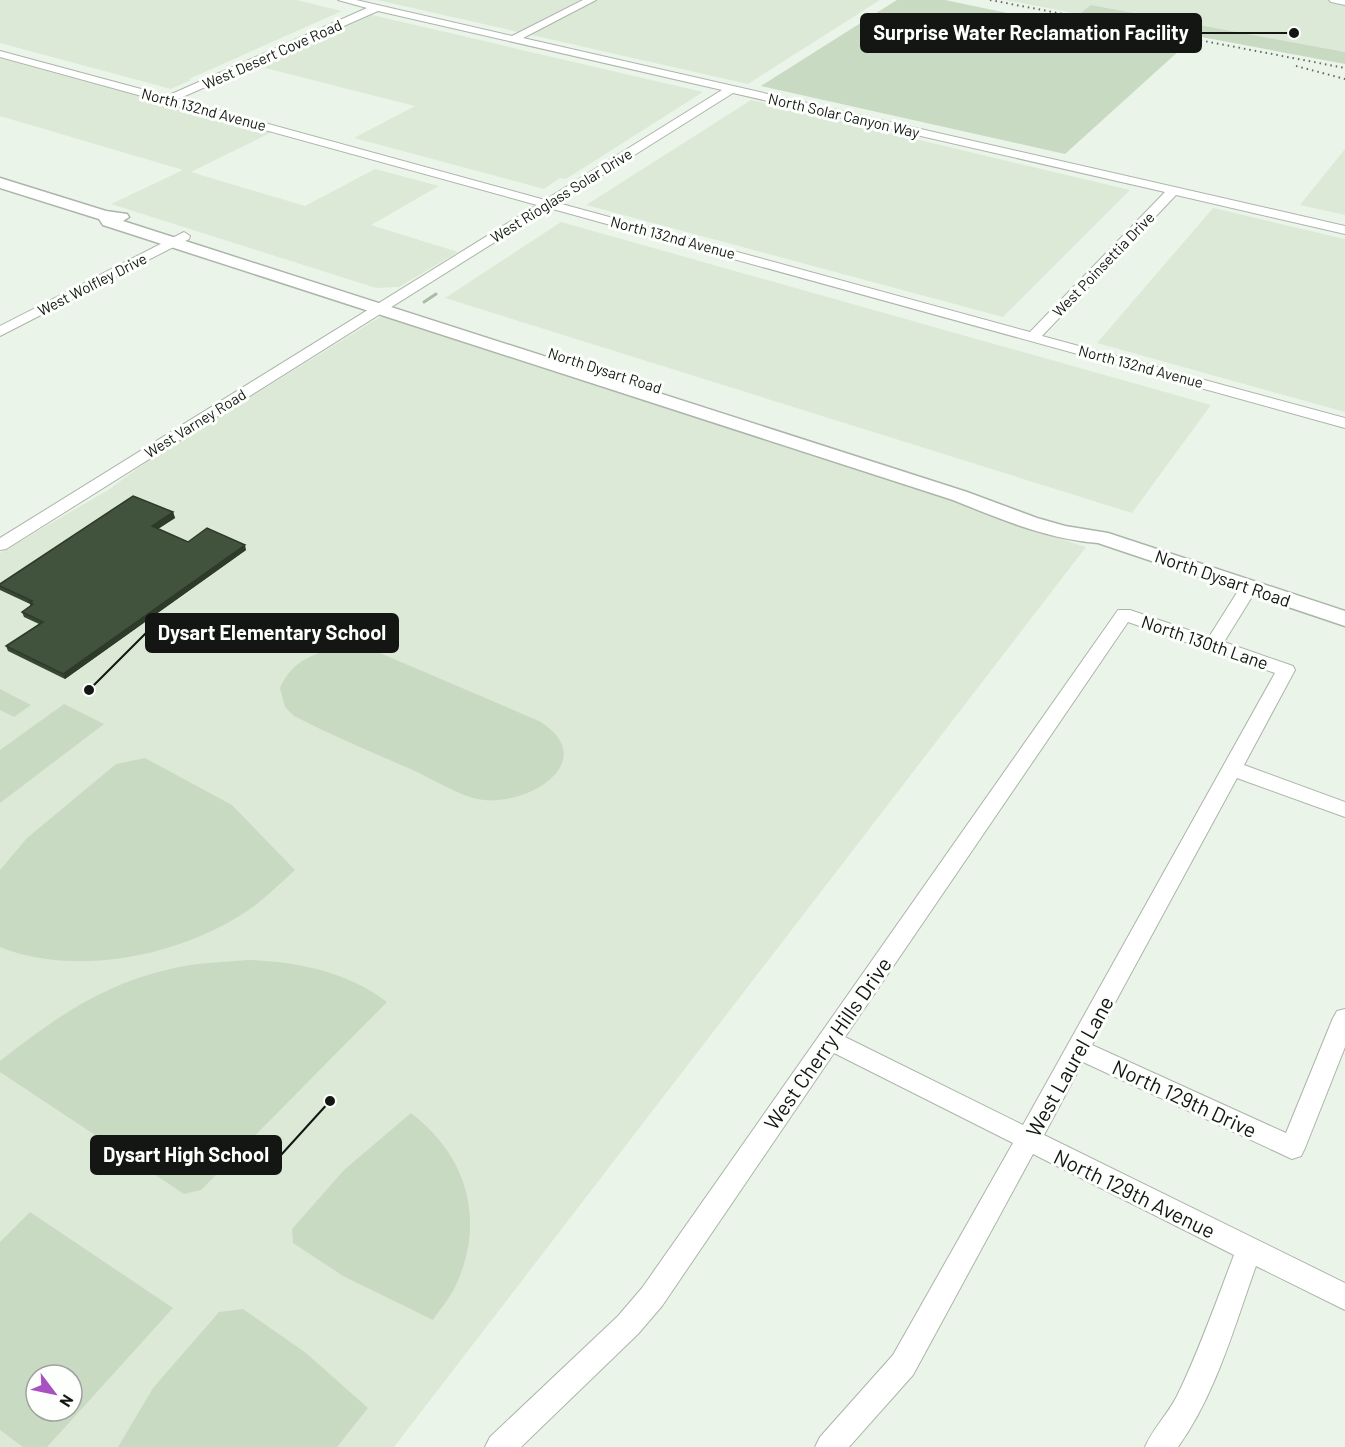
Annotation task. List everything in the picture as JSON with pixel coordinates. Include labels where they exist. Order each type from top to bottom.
[{"type":"main road","name":"North Dysart Road","points":[[0,183],[105,216],[110,222],[178,239],[1028,505],[1092,526],[1101,537]]},
{"type":"main road","name":"North Dysart Road","points":[[385,305],[1077,536],[1101,537],[1345,619]]},
{"type":"main road","points":[[1028,505],[1039,515],[1062,523],[1077,536]]},
{"type":"street","name":"North Solar Canyon Way","points":[[344,0],[1345,230]]},
{"type":"street","points":[[513,39],[591,0]]},
{"type":"street","points":[[1334,0],[1345,2]]},
{"type":"street","name":"West Desert Cove Road","points":[[168,100],[376,8]]},
{"type":"street","name":"North 132nd Avenue","points":[[0,54],[1345,423]]},
{"type":"street","name":"West Rioglass Solar Drive","points":[[385,305],[732,89]]},
{"type":"street","name":"West Poinsettia Drive","points":[[1033,337],[1173,190]]},
{"type":"street","name":"West Wolfley Drive","points":[[0,332],[178,239]]},
{"type":"street","name":"West Varney Road","points":[[0,545],[385,305]]},
{"type":"street","points":[[1213,645],[1249,587]]},
{"type":"street","name":"North 130th Lane","points":[[1124,614],[1286,670]]},
{"type":"street","name":"West Cherry Hills Drive","points":[[500,1447],[628,1325],[652,1298],[1124,614]]},
{"type":"street","name":"West Laurel Lane","points":[[830,1447],[903,1365],[1286,670]]},
{"type":"street","points":[[1232,768],[1345,810]]},
{"type":"street","name":"North 129th Drive","points":[[1078,1049],[1292,1148],[1345,1018]]},
{"type":"street","name":"North 129th Avenue","points":[[829,1040],[1345,1297]]},
{"type":"street","points":[[1160,1447],[1182,1417],[1199,1381],[1249,1250]]},
{"type":"shaded area","points":[[0,0],[296,0],[342,11],[171,89],[0,43]]},
{"type":"shaded area","points":[[377,0],[880,0],[748,84]]},
{"type":"shaded area","points":[[897,0],[945,0],[1181,49],[1065,154],[761,86]]},
{"type":"shaded area","points":[[1005,0],[1345,0],[1345,52],[1091,5],[1079,14]]},
{"type":"shaded area","points":[[1091,5],[1345,52],[1345,64],[1079,14]]},
{"type":"shaded area","points":[[372,15],[703,92],[566,179],[560,178],[544,189],[354,138],[415,106],[257,66]]},
{"type":"shaded area","points":[[0,58],[272,132],[191,172],[305,206],[375,169],[439,186],[371,225],[458,252],[399,287],[376,288],[111,204],[183,170],[0,116]]},
{"type":"shaded area","points":[[751,100],[1130,190],[1003,317],[586,205]]},
{"type":"shaded area","points":[[1345,149],[1345,215],[1300,205]]},
{"type":"shaded area","points":[[1213,208],[1345,239],[1345,412],[1097,343]]},
{"type":"shaded area","points":[[561,222],[1211,405],[1132,513],[445,298]]},
{"type":"shaded area","points":[[380,317],[388,317],[951,499],[989,516],[1086,547],[394,1447],[0,1447],[0,553],[108,490],[149,460]]},
{"type":"shaded area","points":[[344,647],[373,650],[539,721],[557,737],[564,752],[560,767],[549,780],[533,791],[513,798],[492,800],[473,798],[294,716],[285,707],[280,688],[285,678],[291,670],[306,659]]},
{"type":"shaded area","points":[[0,689],[31,705],[14,717],[0,710]]},
{"type":"shaded area","points":[[64,704],[104,724],[0,803],[0,750]]},
{"type":"shaded area","points":[[145,758],[232,805],[295,870],[257,904],[230,922],[167,948],[98,961],[64,961],[31,956],[0,947],[0,870],[27,838],[116,764]]},
{"type":"shaded area","points":[[248,960],[284,963],[321,970],[356,983],[387,1002],[201,1190],[184,1194],[0,1072],[0,1061],[59,1017],[123,984],[170,969]]},
{"type":"shaded area","points":[[411,1113],[446,1149],[458,1169],[466,1190],[470,1213],[470,1236],[465,1260],[454,1290],[433,1320],[343,1276],[293,1243],[292,1229],[344,1170]]},
{"type":"shaded area","points":[[30,1212],[173,1308],[84,1406],[84,1363],[24,1363],[24,1423],[69,1423],[47,1447],[23,1447],[0,1430],[0,1242]]},
{"type":"shaded area","points":[[243,1309],[306,1353],[368,1408],[337,1447],[118,1447],[153,1388],[219,1312]]},
{"type":"building","points":[[133,496],[173,512],[152,526],[188,542],[207,528],[245,545],[63,674],[6,646],[43,622],[22,612],[33,604],[29,602],[32,601],[0,584]]},
{"type":"waterway","points":[[424,302],[436,294]]},
{"type":"railway","points":[[990,0],[1345,68]]},
{"type":"railway","points":[[1296,66],[1345,79]]},
{"type":"place","name":"Surprise Water Reclamation Facility","points":[[1294,33]]},
{"type":"place","name":"Dysart Elementary School","points":[[89,690]]},
{"type":"place","name":"Dysart High School","points":[[330,1101]]}]
